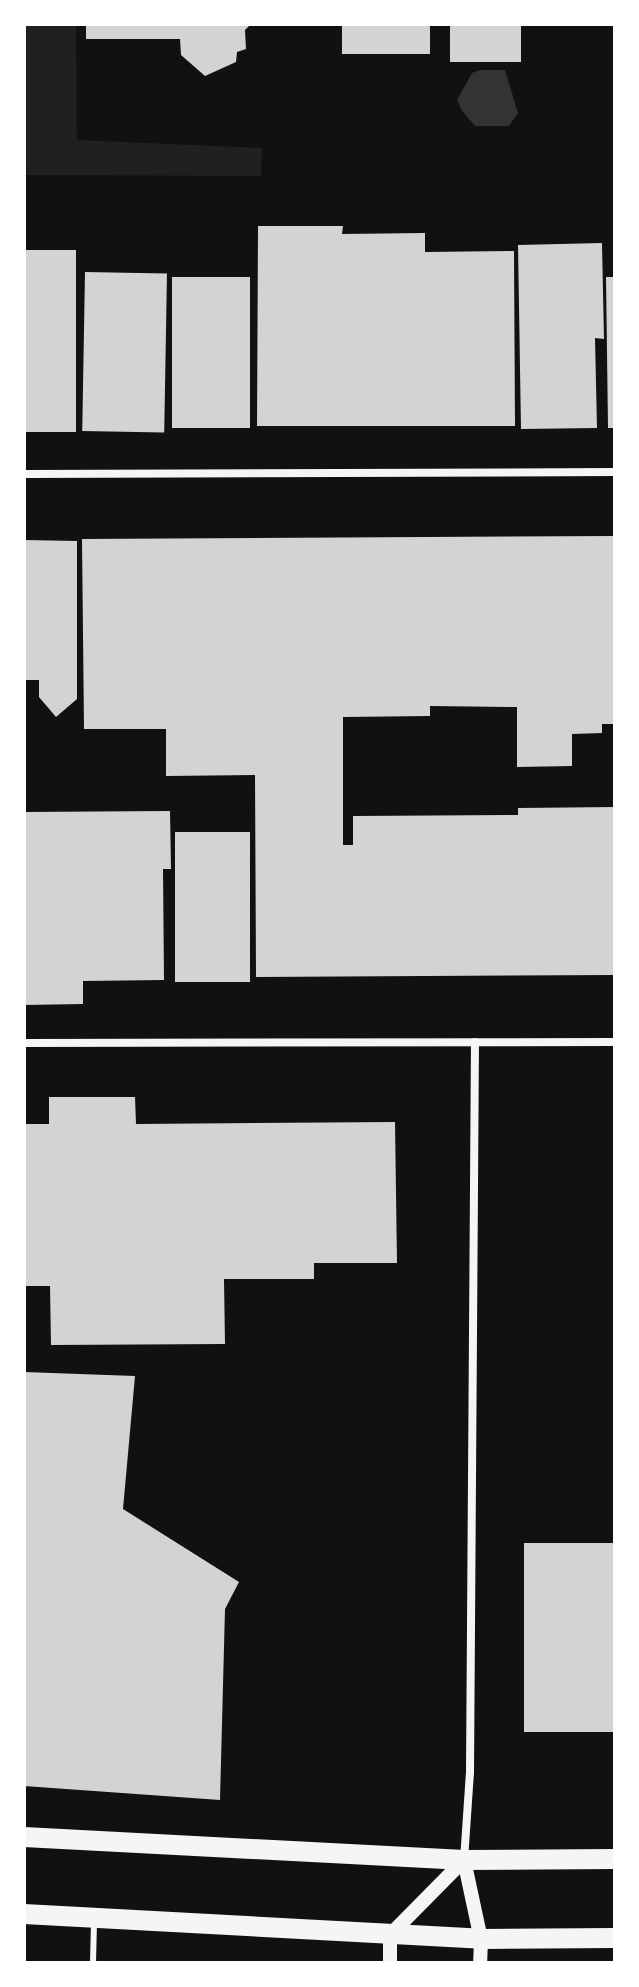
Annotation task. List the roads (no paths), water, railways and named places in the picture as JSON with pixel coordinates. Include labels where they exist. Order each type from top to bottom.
[{"type":"main road","points":[[24,1837],[464,1860],[615,1859]]},
{"type":"main road","points":[[24,1914],[481,1939],[615,1938]]},
{"type":"street","points":[[24,474],[615,472]]},
{"type":"street","points":[[475,1042],[470,1773],[464,1860],[481,1939],[480,1963]]},
{"type":"street","points":[[24,1043],[615,1042]]},
{"type":"street","points":[[390,1963],[390,1935],[464,1860]]},
{"type":"lane","points":[[93,1963],[94,1918]]}]
